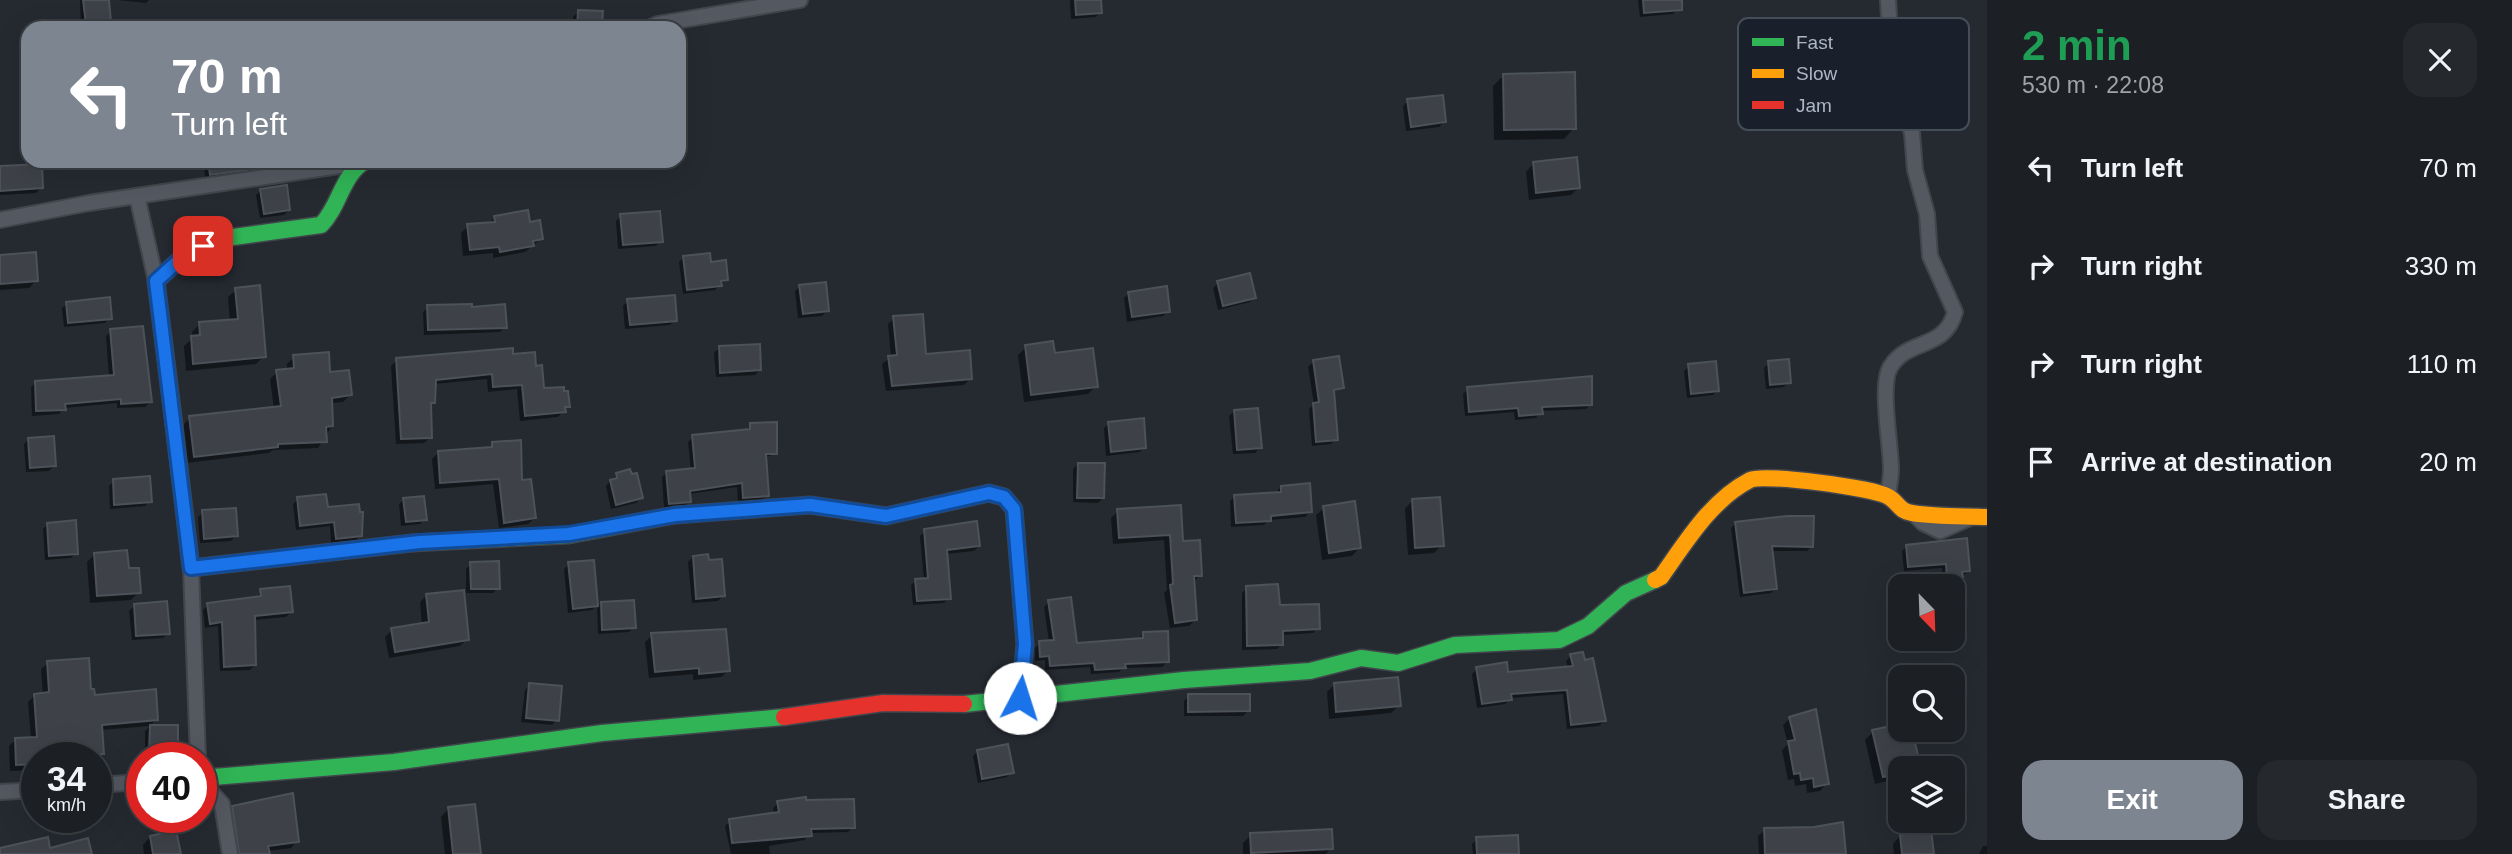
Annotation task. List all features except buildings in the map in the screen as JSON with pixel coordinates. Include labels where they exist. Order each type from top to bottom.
[{"type":"street","points":[[676,21],[800,0]]},
{"type":"street","points":[[1888,0],[1889,18]]},
{"type":"street","points":[[1888,496],[1891,471],[1887,374],[1898,358],[1943,335],[1950,327],[1955,312],[1930,256],[1927,214],[1915,170],[1911,130]]},
{"type":"street","points":[[0,220],[322,168]]},
{"type":"street","points":[[156,281],[187,253],[219,239],[321,225],[331,217],[345,180],[356,168]]},
{"type":"street","points":[[137,196],[156,281],[191,568],[197,742]]},
{"type":"street","points":[[217,778],[407,761],[602,733],[827,713],[883,703],[972,704],[1184,680],[1310,671],[1361,658],[1398,663],[1455,645],[1559,640],[1588,626],[1626,593],[1661,577],[1700,522],[1728,494],[1753,478],[1790,478],[1888,496],[1900,510],[1913,513],[1979,517]]},
{"type":"street","points":[[191,568],[420,542],[569,534],[675,515],[810,505],[886,516],[989,493],[1004,497],[1014,509],[1025,644],[1020,698]]},
{"type":"street","points":[[0,793],[21,791]]},
{"type":"street","points":[[217,798],[222,804],[230,854]]},
{"type":"traffic: fast","points":[[174,425],[156,281],[187,253],[219,239],[321,225],[356,168]]},
{"type":"traffic: fast","points":[[412,543],[569,535],[675,515],[810,505],[886,516],[989,493],[1004,497],[1014,509],[1025,644],[1020,698],[964,704]]},
{"type":"traffic: fast","points":[[1020,698],[1184,680],[1310,671],[1361,658],[1398,663],[1455,645],[1559,640],[1588,626],[1626,593],[1655,580]]},
{"type":"traffic: fast","points":[[217,777],[394,762],[602,733],[784,717]]},
{"type":"traffic: slow","points":[[174,425],[191,568],[412,543]]},
{"type":"traffic: slow","points":[[1655,580],[1661,577],[1711,510],[1736,488],[1759,478],[1796,480],[1877,493],[1887,496],[1912,513],[1987,517]]},
{"type":"traffic: jam","points":[[784,717],[883,703],[964,704]]},
{"type":"route","points":[[203,246],[187,253],[156,281],[191,568],[420,542],[569,534],[675,515],[810,505],[886,516],[989,493],[1004,497],[1014,509],[1025,644],[1020,698]]}]
